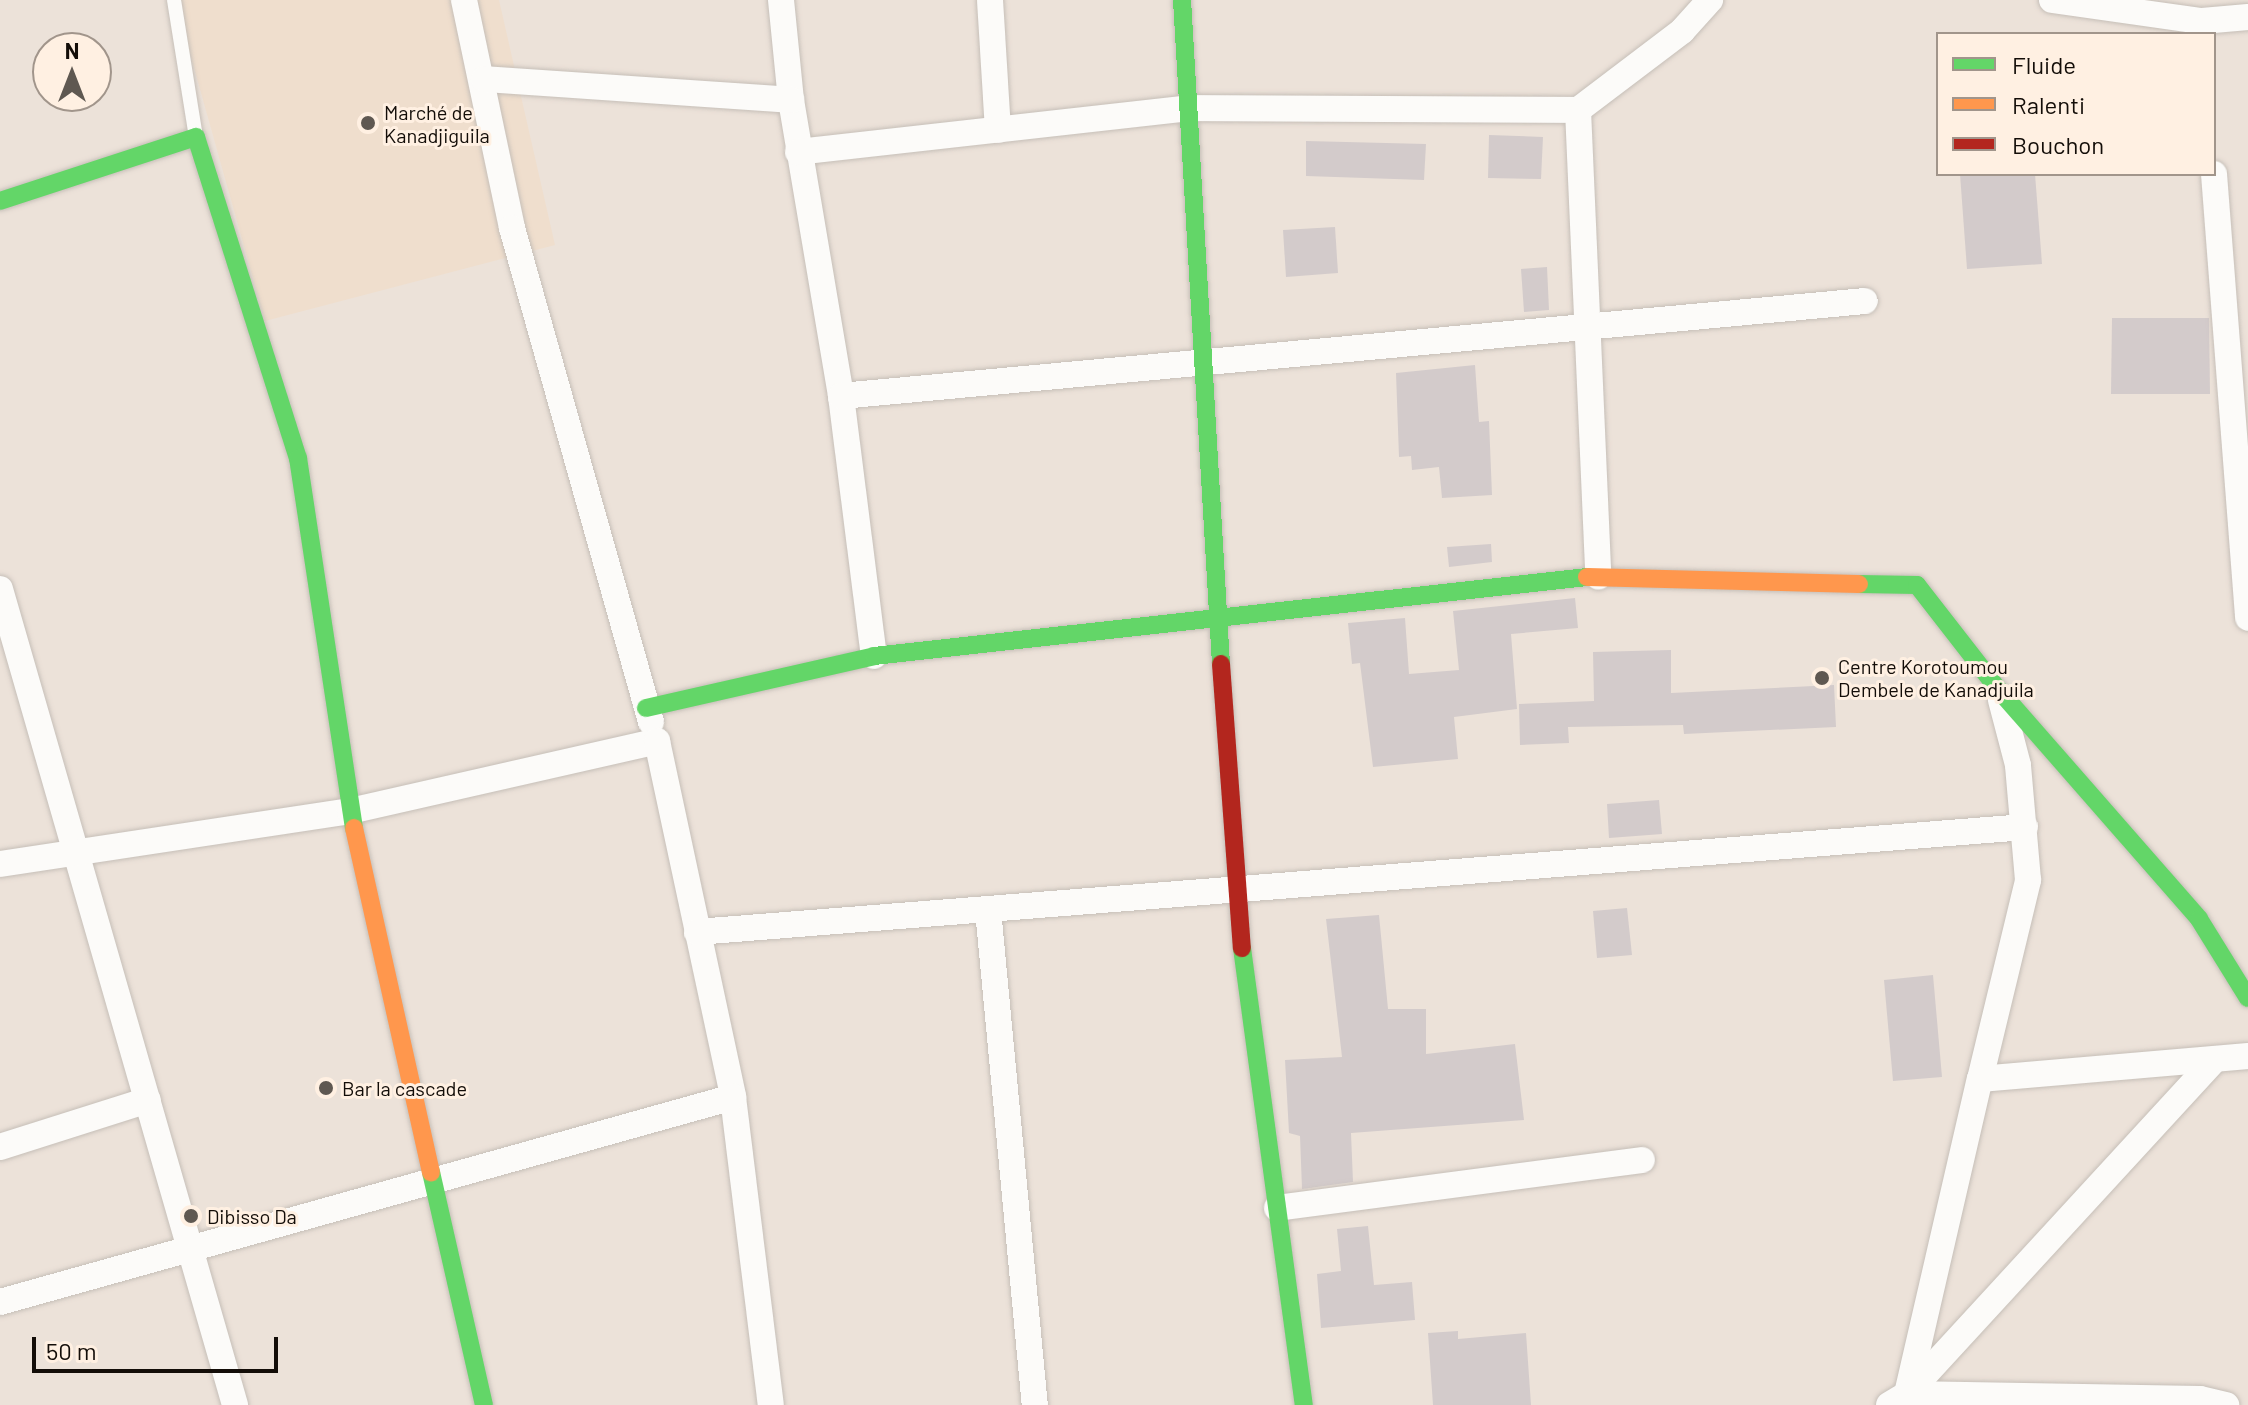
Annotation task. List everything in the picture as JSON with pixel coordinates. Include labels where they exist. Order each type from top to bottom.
[{"type":"street","points":[[464,0],[484,79],[512,228],[657,741],[733,1097],[771,1405]]},
{"type":"street","points":[[781,0],[798,152],[841,396],[874,656]]},
{"type":"street","points":[[990,0],[998,130]]},
{"type":"street","points":[[1182,0],[1234,889],[1304,1405]]},
{"type":"street","points":[[798,152],[1188,108],[1578,110],[1682,31],[1710,0]]},
{"type":"street","points":[[2052,0],[2202,18],[2248,17]]},
{"type":"street","points":[[484,79],[791,100]]},
{"type":"street","points":[[1578,110],[1598,577]]},
{"type":"street","points":[[0,201],[196,137],[298,458],[350,811],[484,1405]]},
{"type":"street","points":[[2214,176],[2248,618]]},
{"type":"street","points":[[841,396],[1865,301]]},
{"type":"street","points":[[646,708],[874,656],[1559,576],[1917,585],[1998,689],[2199,919],[2248,998]]},
{"type":"street","points":[[0,589],[235,1405]]},
{"type":"street","points":[[1898,1400],[2022,919],[2028,880],[2018,765],[1998,689]]},
{"type":"street","points":[[0,864],[350,811],[657,741]]},
{"type":"street","points":[[697,932],[2025,827]]},
{"type":"street","points":[[988,910],[1035,1405]]},
{"type":"street","points":[[1980,1079],[2248,1056]]},
{"type":"street","points":[[1898,1400],[2215,1059]]},
{"type":"street","points":[[0,1302],[733,1097]]},
{"type":"street","points":[[0,1147],[148,1100]]},
{"type":"street","points":[[1277,1208],[1642,1160]]},
{"type":"street","points":[[1898,1400],[2200,1399],[2226,1405]]},
{"type":"lane","points":[[174,0],[196,137]]},
{"type":"shaded area","name":"Marché de Kanadjiguila","points":[[175,0],[499,0],[555,245],[265,321]]},
{"type":"building","points":[[1489,135],[1543,137],[1541,179],[1488,178]]},
{"type":"building","points":[[1306,141],[1426,144],[1424,180],[1306,176]]},
{"type":"building","points":[[1960,176],[2035,176],[2042,264],[1967,269]]},
{"type":"building","points":[[1335,227],[1338,273],[1286,277],[1283,230]]},
{"type":"building","points":[[1547,267],[1549,310],[1524,312],[1521,269]]},
{"type":"building","points":[[2112,318],[2209,318],[2210,394],[2111,394]]},
{"type":"building","points":[[1475,365],[1479,422],[1489,421],[1492,495],[1442,498],[1439,467],[1412,470],[1411,456],[1399,457],[1396,373]]},
{"type":"building","points":[[1491,544],[1492,562],[1449,567],[1447,547]]},
{"type":"building","points":[[1575,598],[1578,628],[1511,634],[1517,709],[1454,717],[1458,759],[1373,767],[1360,663],[1352,664],[1348,623],[1405,618],[1409,674],[1459,670],[1453,611]]},
{"type":"building","points":[[1671,650],[1671,693],[1834,685],[1836,727],[1684,734],[1683,725],[1568,727],[1569,743],[1520,745],[1519,704],[1594,701],[1593,652]]},
{"type":"building","points":[[1659,800],[1662,834],[1609,838],[1607,804]]},
{"type":"building","points":[[1627,908],[1632,955],[1597,958],[1593,911]]},
{"type":"building","points":[[1379,915],[1388,1009],[1426,1009],[1426,1054],[1515,1044],[1524,1120],[1351,1133],[1353,1182],[1302,1189],[1300,1136],[1289,1133],[1285,1060],[1342,1057],[1326,919]]},
{"type":"building","points":[[1933,975],[1942,1077],[1893,1081],[1884,980]]},
{"type":"building","points":[[1368,1226],[1374,1285],[1412,1282],[1415,1320],[1321,1328],[1317,1274],[1341,1271],[1337,1229]]},
{"type":"building","points":[[1458,1331],[1458,1339],[1526,1333],[1531,1405],[1433,1405],[1428,1333]]},
{"type":"traffic: fast","points":[[1182,0],[1221,664]]},
{"type":"traffic: fast","points":[[0,201],[196,137],[298,458],[354,828]]},
{"type":"traffic: fast","points":[[646,708],[874,656],[1587,577]]},
{"type":"traffic: fast","points":[[1859,584],[1917,585],[1998,689],[2199,919],[2248,998]]},
{"type":"traffic: fast","points":[[1242,948],[1304,1405]]},
{"type":"traffic: fast","points":[[431,1172],[484,1405]]},
{"type":"traffic: slow","points":[[1587,577],[1859,584]]},
{"type":"traffic: slow","points":[[354,828],[431,1172]]},
{"type":"traffic: jam","points":[[1221,664],[1242,948]]},
{"type":"place","name":"Marché de Kanadjiguila","points":[[368,123]]},
{"type":"place","name":"Centre Korotoumou Dembele de Kanadjuila","points":[[1822,678]]},
{"type":"place","name":"Bar la cascade","points":[[326,1088]]},
{"type":"place","name":"Dibisso Da","points":[[191,1216]]}]
